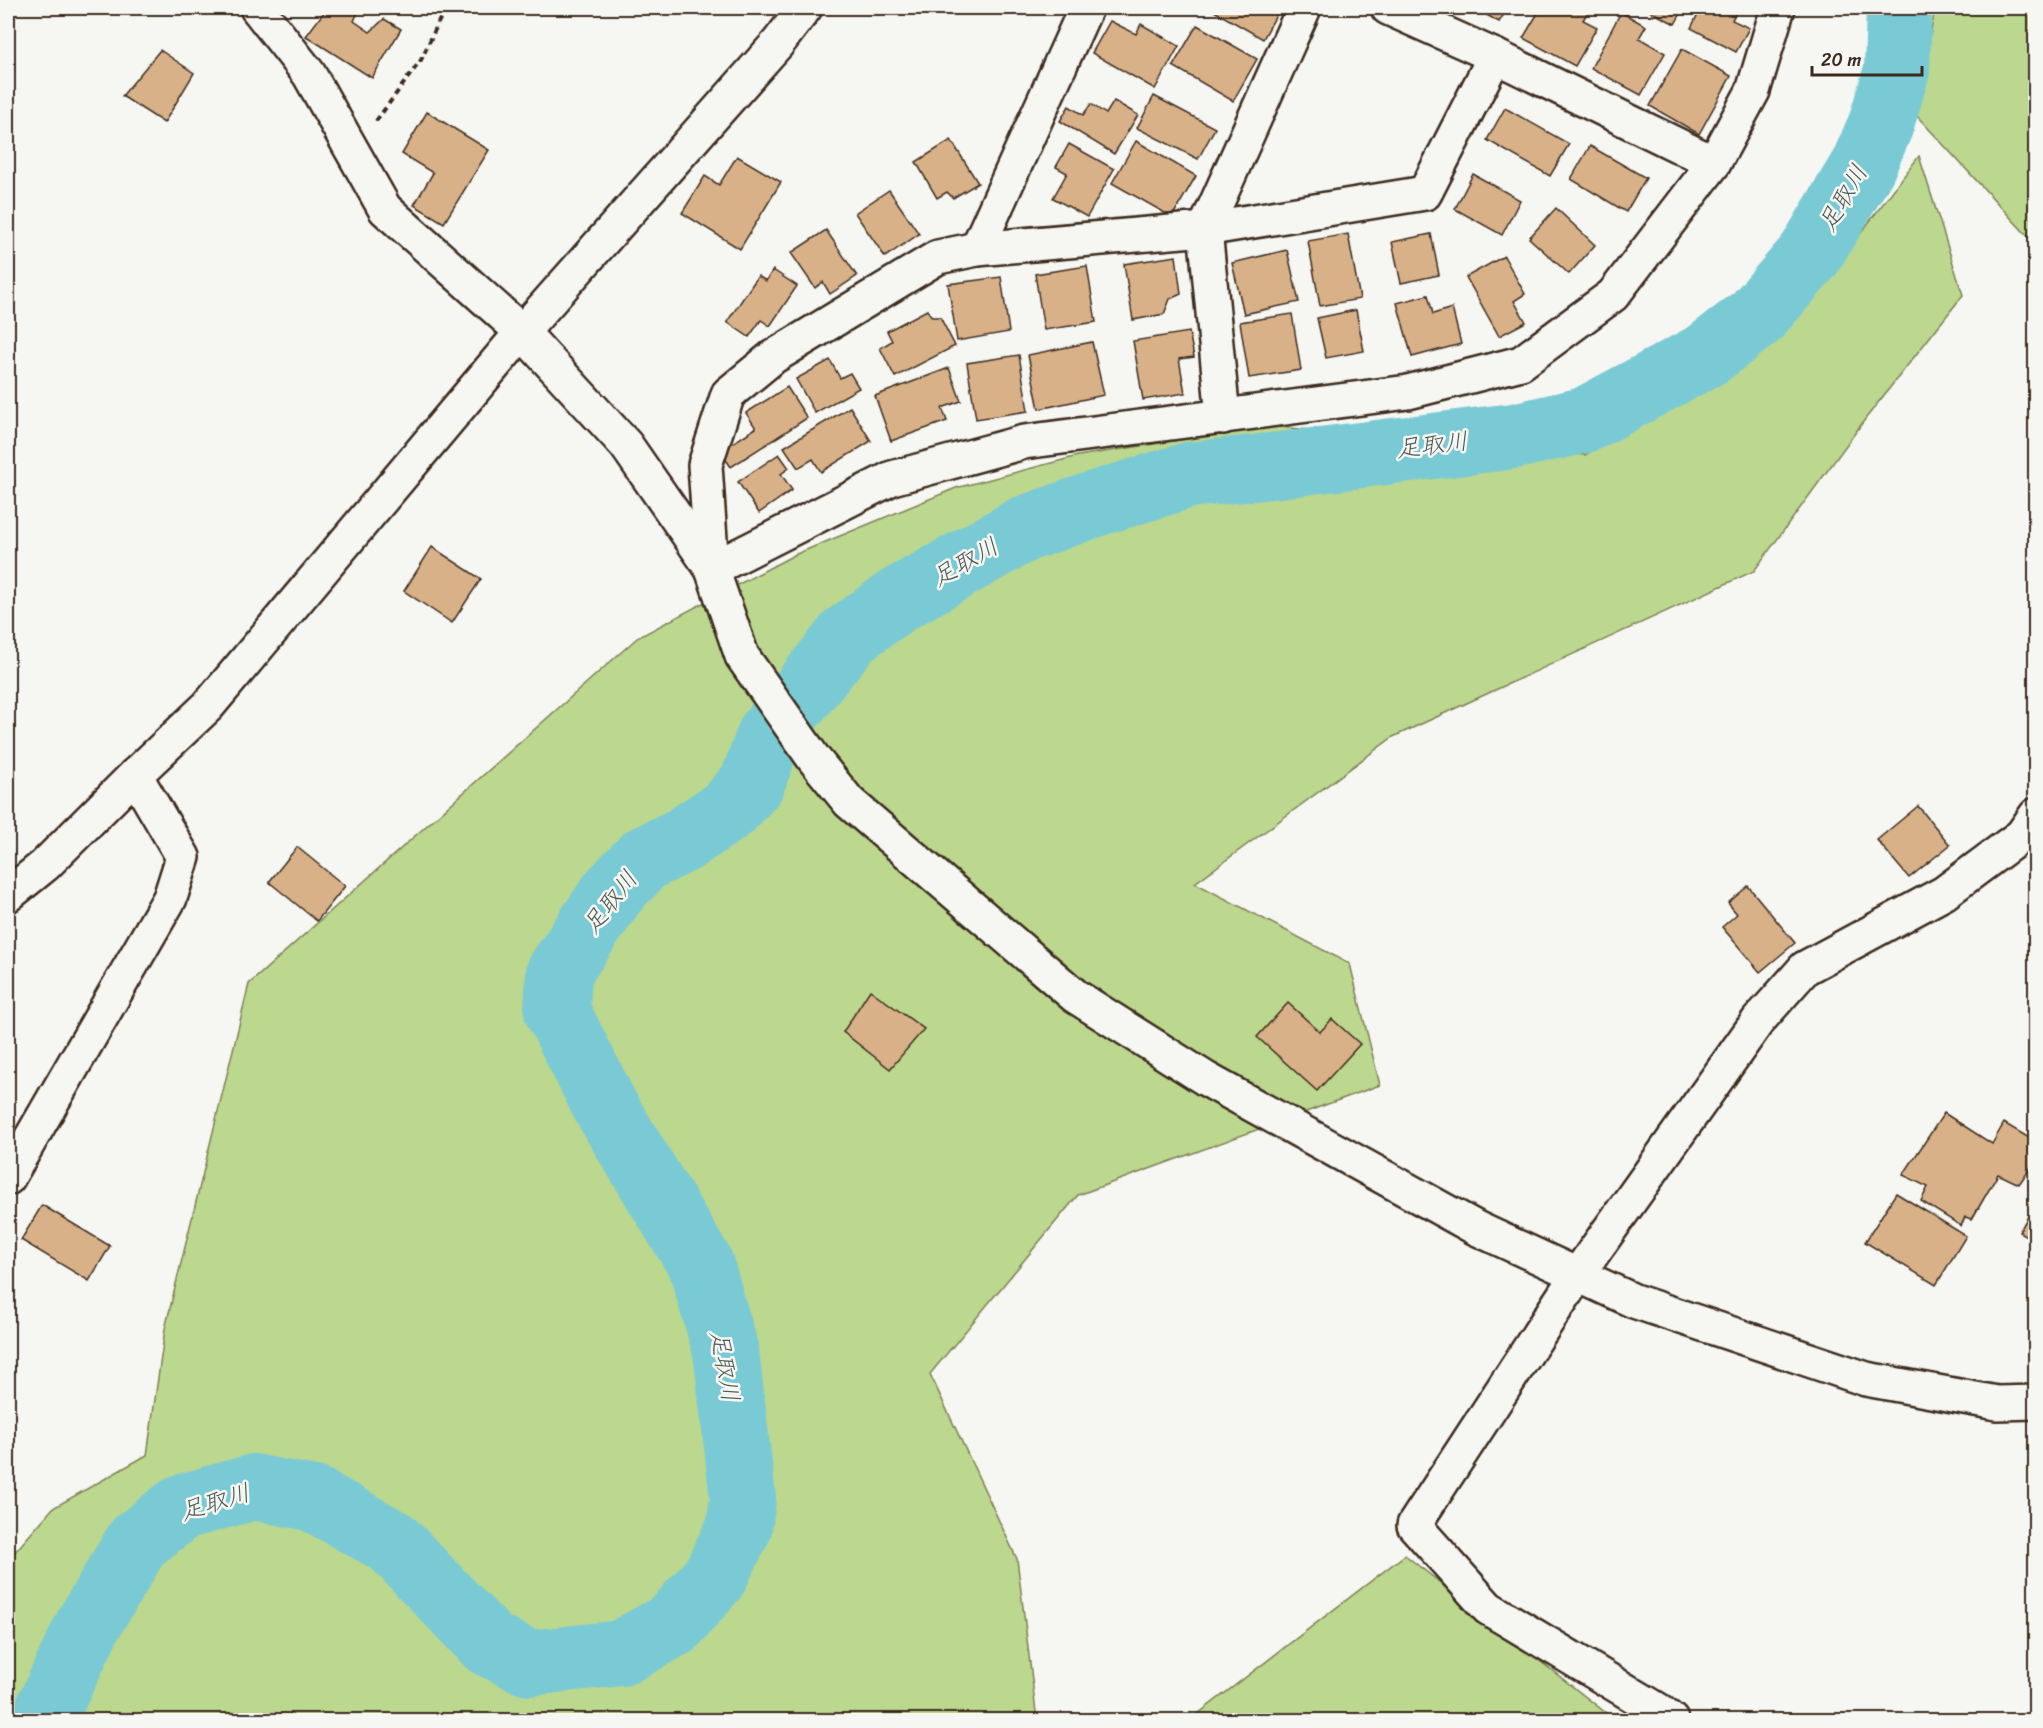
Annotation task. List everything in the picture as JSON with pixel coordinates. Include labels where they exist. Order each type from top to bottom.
[{"type":"street","points":[[257,8],[309,74],[385,209],[522,332],[626,445],[712,569]]},
{"type":"street","points":[[8,895],[45,866],[135,775],[208,706],[522,332],[778,44],[805,8]]},
{"type":"street","points":[[977,249],[1086,8]]},
{"type":"street","points":[[1223,417],[1205,229],[1304,8]]},
{"type":"street","points":[[1388,8],[1496,56],[1714,163]]},
{"type":"street","points":[[712,569],[892,478],[1024,441],[1408,393],[1521,363],[1613,295],[1714,163],[1753,91],[1778,8]]},
{"type":"street","points":[[1496,56],[1425,194],[1205,229],[977,249],[938,257],[773,357],[728,394],[705,465],[712,569],[742,656],[814,759],[849,802],[1075,996],[1206,1080],[1476,1228],[1634,1301],[1866,1379],[1997,1403],[2036,1402]]},
{"type":"street","points":[[8,1178],[170,898],[177,878],[183,857],[135,775]]},
{"type":"street","points":[[1671,1720],[1488,1608],[1414,1525],[1578,1274],[1758,1021],[1805,968],[1944,893],[2022,834],[2036,815]]},
{"type":"path","points":[[352,153],[422,60],[445,8]]},
{"type":"green space","points":[[1935,8],[2035,8],[2035,244],[1916,115]]},
{"type":"green space","points":[[1919,156],[1963,295],[1866,418],[1754,571],[1393,737],[1195,883],[1350,964],[1380,1085],[1078,1195],[930,1374],[1017,1559],[1037,1720],[8,1720],[8,1560],[53,1508],[147,1455],[165,1329],[249,984],[637,638],[794,555],[956,488],[1078,456],[1268,426],[1585,455],[1798,316]]},
{"type":"green space","points":[[1405,1555],[1615,1720],[1190,1720]]},
{"type":"building","points":[[327,8],[359,10],[354,21],[370,32],[384,19],[401,29],[372,78],[306,36]]},
{"type":"building","points":[[1216,8],[1280,8],[1263,39],[1214,11]]},
{"type":"building","points":[[1474,8],[1508,8],[1499,22]]},
{"type":"building","points":[[1541,8],[1590,8],[1583,20],[1597,27],[1575,66],[1523,38]]},
{"type":"building","points":[[1644,8],[1684,8],[1675,24]]},
{"type":"building","points":[[1701,8],[1738,8],[1732,20],[1749,28],[1736,52],[1691,28]]},
{"type":"building","points":[[1621,12],[1646,26],[1639,38],[1665,53],[1641,95],[1591,68]]},
{"type":"building","points":[[1110,21],[1136,34],[1141,24],[1179,46],[1155,89],[1092,53]]},
{"type":"building","points":[[1197,25],[1257,59],[1233,101],[1173,66]]},
{"type":"building","points":[[1682,49],[1731,76],[1699,134],[1650,106]]},
{"type":"building","points":[[160,50],[194,73],[164,123],[122,96]]},
{"type":"building","points":[[1154,96],[1215,128],[1198,159],[1137,128]]},
{"type":"building","points":[[1114,101],[1138,115],[1114,154],[1060,121],[1069,106],[1083,115],[1091,104],[1106,114]]},
{"type":"building","points":[[1505,108],[1569,144],[1550,176],[1487,140]]},
{"type":"building","points":[[427,112],[489,150],[444,223],[414,205],[433,173],[402,154]]},
{"type":"building","points":[[951,140],[978,183],[953,198],[947,192],[937,198],[916,162]]},
{"type":"building","points":[[1136,141],[1196,176],[1172,217],[1112,183]]},
{"type":"building","points":[[1069,144],[1114,169],[1087,217],[1053,198],[1067,173],[1056,167]]},
{"type":"building","points":[[1590,146],[1646,178],[1626,212],[1571,179]]},
{"type":"building","points":[[737,156],[781,182],[740,249],[682,213],[705,176],[719,185]]},
{"type":"building","points":[[1473,174],[1520,200],[1502,235],[1455,209]]},
{"type":"building","points":[[889,190],[919,234],[885,257],[855,213]]},
{"type":"building","points":[[1556,208],[1595,245],[1569,274],[1529,238]]},
{"type":"building","points":[[826,230],[857,276],[830,294],[823,282],[815,288],[791,253]]},
{"type":"building","points":[[1348,234],[1360,299],[1320,306],[1308,241]]},
{"type":"building","points":[[1431,234],[1439,275],[1401,283],[1392,242]]},
{"type":"building","points":[[1287,250],[1299,302],[1244,314],[1232,263]]},
{"type":"building","points":[[1176,256],[1181,294],[1170,299],[1164,314],[1133,320],[1124,264]]},
{"type":"building","points":[[1504,256],[1525,294],[1514,301],[1526,322],[1499,336],[1466,277]]},
{"type":"building","points":[[1087,266],[1096,322],[1044,330],[1035,274]]},
{"type":"building","points":[[773,270],[797,286],[770,326],[761,320],[749,337],[727,322],[758,276],[766,281]]},
{"type":"building","points":[[1001,277],[1009,332],[957,341],[948,284]]},
{"type":"building","points":[[1428,295],[1433,314],[1452,308],[1461,344],[1412,357],[1397,303]]},
{"type":"building","points":[[927,310],[932,317],[940,317],[955,346],[895,377],[880,348],[892,341],[887,331]]},
{"type":"building","points":[[1356,310],[1364,351],[1326,358],[1317,318]]},
{"type":"building","points":[[1292,314],[1301,370],[1249,378],[1240,322]]},
{"type":"building","points":[[1189,332],[1194,357],[1179,359],[1185,393],[1143,400],[1133,341]]},
{"type":"building","points":[[1092,342],[1104,395],[1039,409],[1028,355]]},
{"type":"building","points":[[1019,355],[1028,411],[976,419],[967,363]]},
{"type":"building","points":[[830,360],[840,378],[850,373],[859,388],[815,413],[796,379]]},
{"type":"building","points":[[949,368],[961,401],[942,408],[947,421],[891,441],[875,396]]},
{"type":"building","points":[[787,387],[807,418],[731,467],[720,451],[756,428],[746,413]]},
{"type":"building","points":[[850,407],[871,441],[821,472],[813,459],[798,468],[784,447]]},
{"type":"building","points":[[779,454],[789,468],[781,474],[792,490],[759,513],[738,482]]},
{"type":"building","points":[[432,547],[481,579],[452,623],[404,591]]},
{"type":"building","points":[[1918,806],[1950,845],[1909,878],[1877,840]]},
{"type":"building","points":[[297,847],[345,886],[317,921],[269,882]]},
{"type":"building","points":[[1748,886],[1795,943],[1760,972],[1722,927],[1737,914],[1728,903]]},
{"type":"building","points":[[870,990],[924,1029],[890,1069],[843,1032]]},
{"type":"building","points":[[1288,1003],[1320,1032],[1332,1019],[1360,1044],[1317,1091],[1257,1037]]},
{"type":"building","points":[[1944,1113],[1992,1144],[2004,1123],[2036,1142],[2036,1160],[2019,1184],[1998,1174],[1972,1219],[1965,1217],[1961,1226],[1921,1201],[1928,1187],[1903,1175]]},
{"type":"building","points":[[1896,1193],[1966,1236],[1936,1285],[1865,1242]]},
{"type":"building","points":[[2036,1203],[2036,1241],[2019,1232]]},
{"type":"building","points":[[42,1205],[110,1246],[89,1281],[21,1240]]},
{"type":"waterway","name":"足取川","points":[[43,1720],[89,1623],[138,1541],[182,1507],[254,1487],[314,1499],[392,1542],[489,1644],[529,1663],[621,1653],[674,1624],[714,1578],[739,1528],[743,1498],[726,1351],[701,1265],[606,1108],[557,1011],[559,972],[613,892],[644,859],[683,840],[729,809],[752,783],[770,734],[849,635],[898,600],[1024,529],[1189,475],[1514,436],[1585,420],[1708,354],[1756,317],[1809,256],[1863,166],[1881,124],[1897,70],[1899,8]]}]
